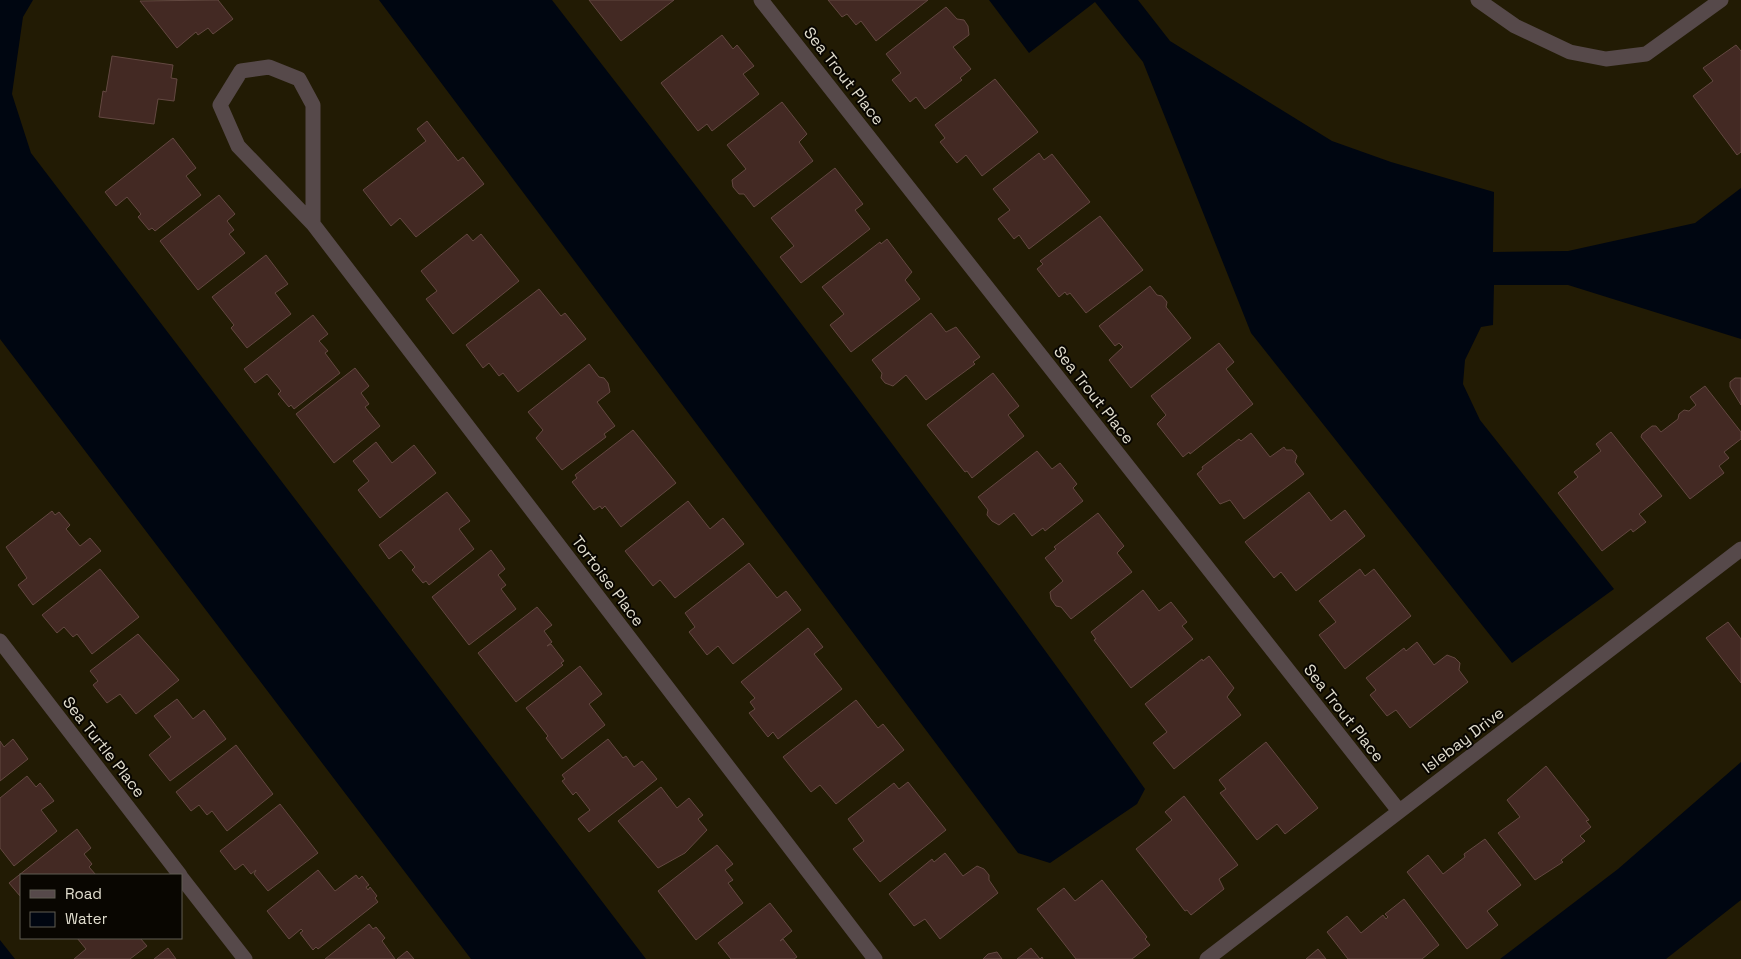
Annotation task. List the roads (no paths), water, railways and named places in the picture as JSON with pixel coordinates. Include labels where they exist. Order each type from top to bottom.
[{"type":"street","name":"Sea Trout Place","points":[[762,0],[1399,811]]},
{"type":"street","points":[[1478,0],[1515,26],[1570,52],[1606,59],[1646,54],[1721,0]]},
{"type":"street","name":"Tortoise Place","points":[[314,224],[313,105],[299,78],[269,67],[241,71],[220,105],[238,146],[314,224],[875,959]]},
{"type":"street","name":"Islebay Drive","points":[[1207,959],[1741,549]]},
{"type":"street","name":"Sea Turtle Place","points":[[0,641],[179,874]]},
{"type":"street","name":"Sea Turtle Place","points":[[182,877],[245,959]]},
{"type":"water","points":[[0,0],[33,0],[23,17],[12,94],[31,153],[646,959],[471,959],[0,339]]},
{"type":"water","points":[[379,0],[552,0],[853,392],[1073,689],[1145,789],[1137,804],[1050,863],[1018,853]]},
{"type":"water","points":[[989,0],[1138,0],[1170,41],[1332,141],[1391,162],[1494,192],[1493,252],[1568,251],[1695,223],[1741,188],[1741,339],[1568,285],[1494,285],[1493,325],[1481,327],[1465,360],[1463,384],[1480,420],[1614,589],[1512,663],[1251,333],[1143,62],[1095,2],[1029,53]]},
{"type":"water","points":[[1741,762],[1741,900],[1666,959],[1500,959],[1618,869]]},
{"type":"water","points":[[0,940],[15,959],[0,959]]}]
